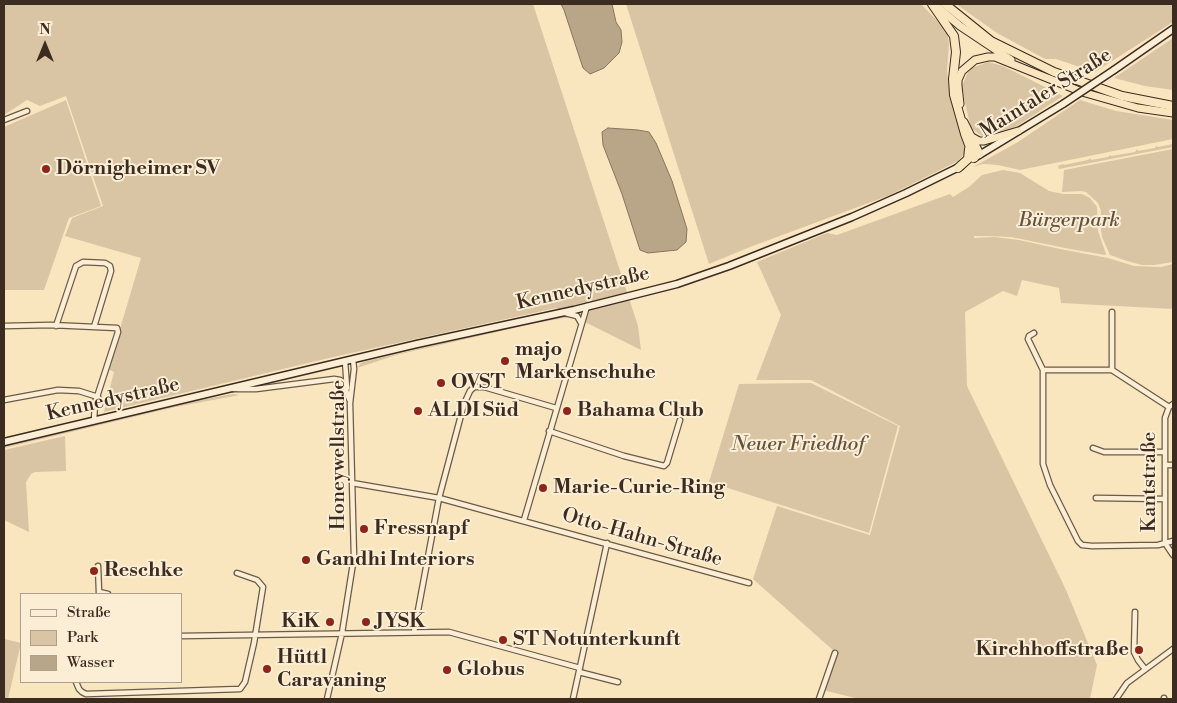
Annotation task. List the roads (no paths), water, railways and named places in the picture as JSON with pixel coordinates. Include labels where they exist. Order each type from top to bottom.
[{"type":"highway","points":[[933,4],[997,52],[1031,72]]},
{"type":"highway","points":[[933,4],[954,36],[956,52],[952,87],[955,102],[977,156]]},
{"type":"highway","points":[[945,4],[991,40],[1054,72],[1122,96],[1173,106]]},
{"type":"highway","points":[[958,168],[969,156],[968,137],[958,93],[958,80],[965,68],[975,60],[995,57],[1067,87],[1138,108],[1173,113]]},
{"type":"highway","points":[[968,137],[984,141],[1018,130]]},
{"type":"main road","name":"Maintaler Straße","points":[[933,180],[958,168],[1063,104],[1173,29]]},
{"type":"main road","name":"Kennedystraße","points":[[4,442],[677,284],[729,266],[852,217],[933,180]]},
{"type":"street","points":[[4,120],[27,111]]},
{"type":"street","points":[[56,326],[76,266],[83,262],[105,263],[110,266],[112,272],[94,327]]},
{"type":"street","points":[[524,520],[587,306]]},
{"type":"street","points":[[561,312],[577,316],[581,323]]},
{"type":"street","points":[[1112,312],[1112,370]]},
{"type":"street","points":[[4,326],[117,328],[118,332],[94,412],[94,421]]},
{"type":"street","points":[[1034,333],[1028,339],[1043,370],[1043,464],[1050,485],[1078,541],[1082,545],[1092,546],[1165,544],[1173,541]]},
{"type":"street","name":"Honeywellstraße","points":[[327,699],[342,633],[354,558],[350,402],[354,372],[352,359]]},
{"type":"street","name":"Honeywellstraße","points":[[345,361],[348,392]]},
{"type":"street","points":[[1043,370],[1112,370],[1169,408],[1173,404]]},
{"type":"street","name":"Kennedystraße","points":[[229,389],[256,390],[329,379],[343,382],[348,392]]},
{"type":"street","points":[[414,632],[439,498],[467,394],[478,386],[556,408]]},
{"type":"street","points":[[4,400],[58,390],[79,392],[98,397]]},
{"type":"street","points":[[348,392],[350,402]]},
{"type":"street","name":"Kantstraße","points":[[1169,408],[1165,418],[1165,544],[1173,555]]},
{"type":"street","points":[[549,431],[624,456],[664,466],[667,464],[680,420]]},
{"type":"street","points":[[1093,448],[1104,452],[1165,452]]},
{"type":"street","points":[[1165,465],[1173,465]]},
{"type":"street","name":"Otto-Hahn-Straße","points":[[352,483],[439,498],[749,583]]},
{"type":"street","points":[[1096,498],[1165,499]]},
{"type":"street","points":[[573,699],[607,543]]},
{"type":"street","points":[[98,566],[99,593]]},
{"type":"street","points":[[76,683],[78,689],[86,694],[240,689],[245,682],[256,634],[262,587],[257,580],[237,574]]},
{"type":"street","points":[[1134,612],[1134,652],[1145,669]]},
{"type":"street","points":[[182,636],[453,632],[618,682]]},
{"type":"street","points":[[1116,699],[1127,683],[1173,649]]},
{"type":"street","points":[[819,699],[835,653]]},
{"type":"water","points":[[561,4],[612,4],[616,22],[621,30],[622,42],[619,53],[604,68],[590,74],[583,68]]},
{"type":"water","points":[[608,128],[649,132],[656,143],[672,181],[687,229],[686,242],[677,250],[648,253],[640,250],[622,194],[603,145],[602,132]]},
{"type":"place","name":"Dörnigheimer SV","points":[[46,169]]},
{"type":"place","name":"majo Markenschuhe","points":[[505,361]]},
{"type":"place","name":"OVST","points":[[441,383]]},
{"type":"place","name":"ALDI Süd","points":[[418,411]]},
{"type":"place","name":"Bahama Club","points":[[567,411]]},
{"type":"place","name":"Marie-Curie-Ring","points":[[543,488]]},
{"type":"place","name":"Fressnapf","points":[[364,529]]},
{"type":"place","name":"Gandhi Interiors","points":[[306,560]]},
{"type":"place","name":"Reschke","points":[[94,571]]},
{"type":"place","name":"KiK","points":[[330,622]]},
{"type":"place","name":"JYSK","points":[[366,622]]},
{"type":"place","name":"ST Notunterkunft","points":[[503,640]]},
{"type":"place","name":"Kirchhoffstraße","points":[[1139,650]]},
{"type":"place","name":"Hüttl Caravaning","points":[[267,669]]},
{"type":"place","name":"Globus","points":[[447,670]]},
{"type":"park label","name":"Bürgerpark","points":[[1069,221]]},
{"type":"park label","name":"Neuer Friedhof","points":[[798,445]]}]
